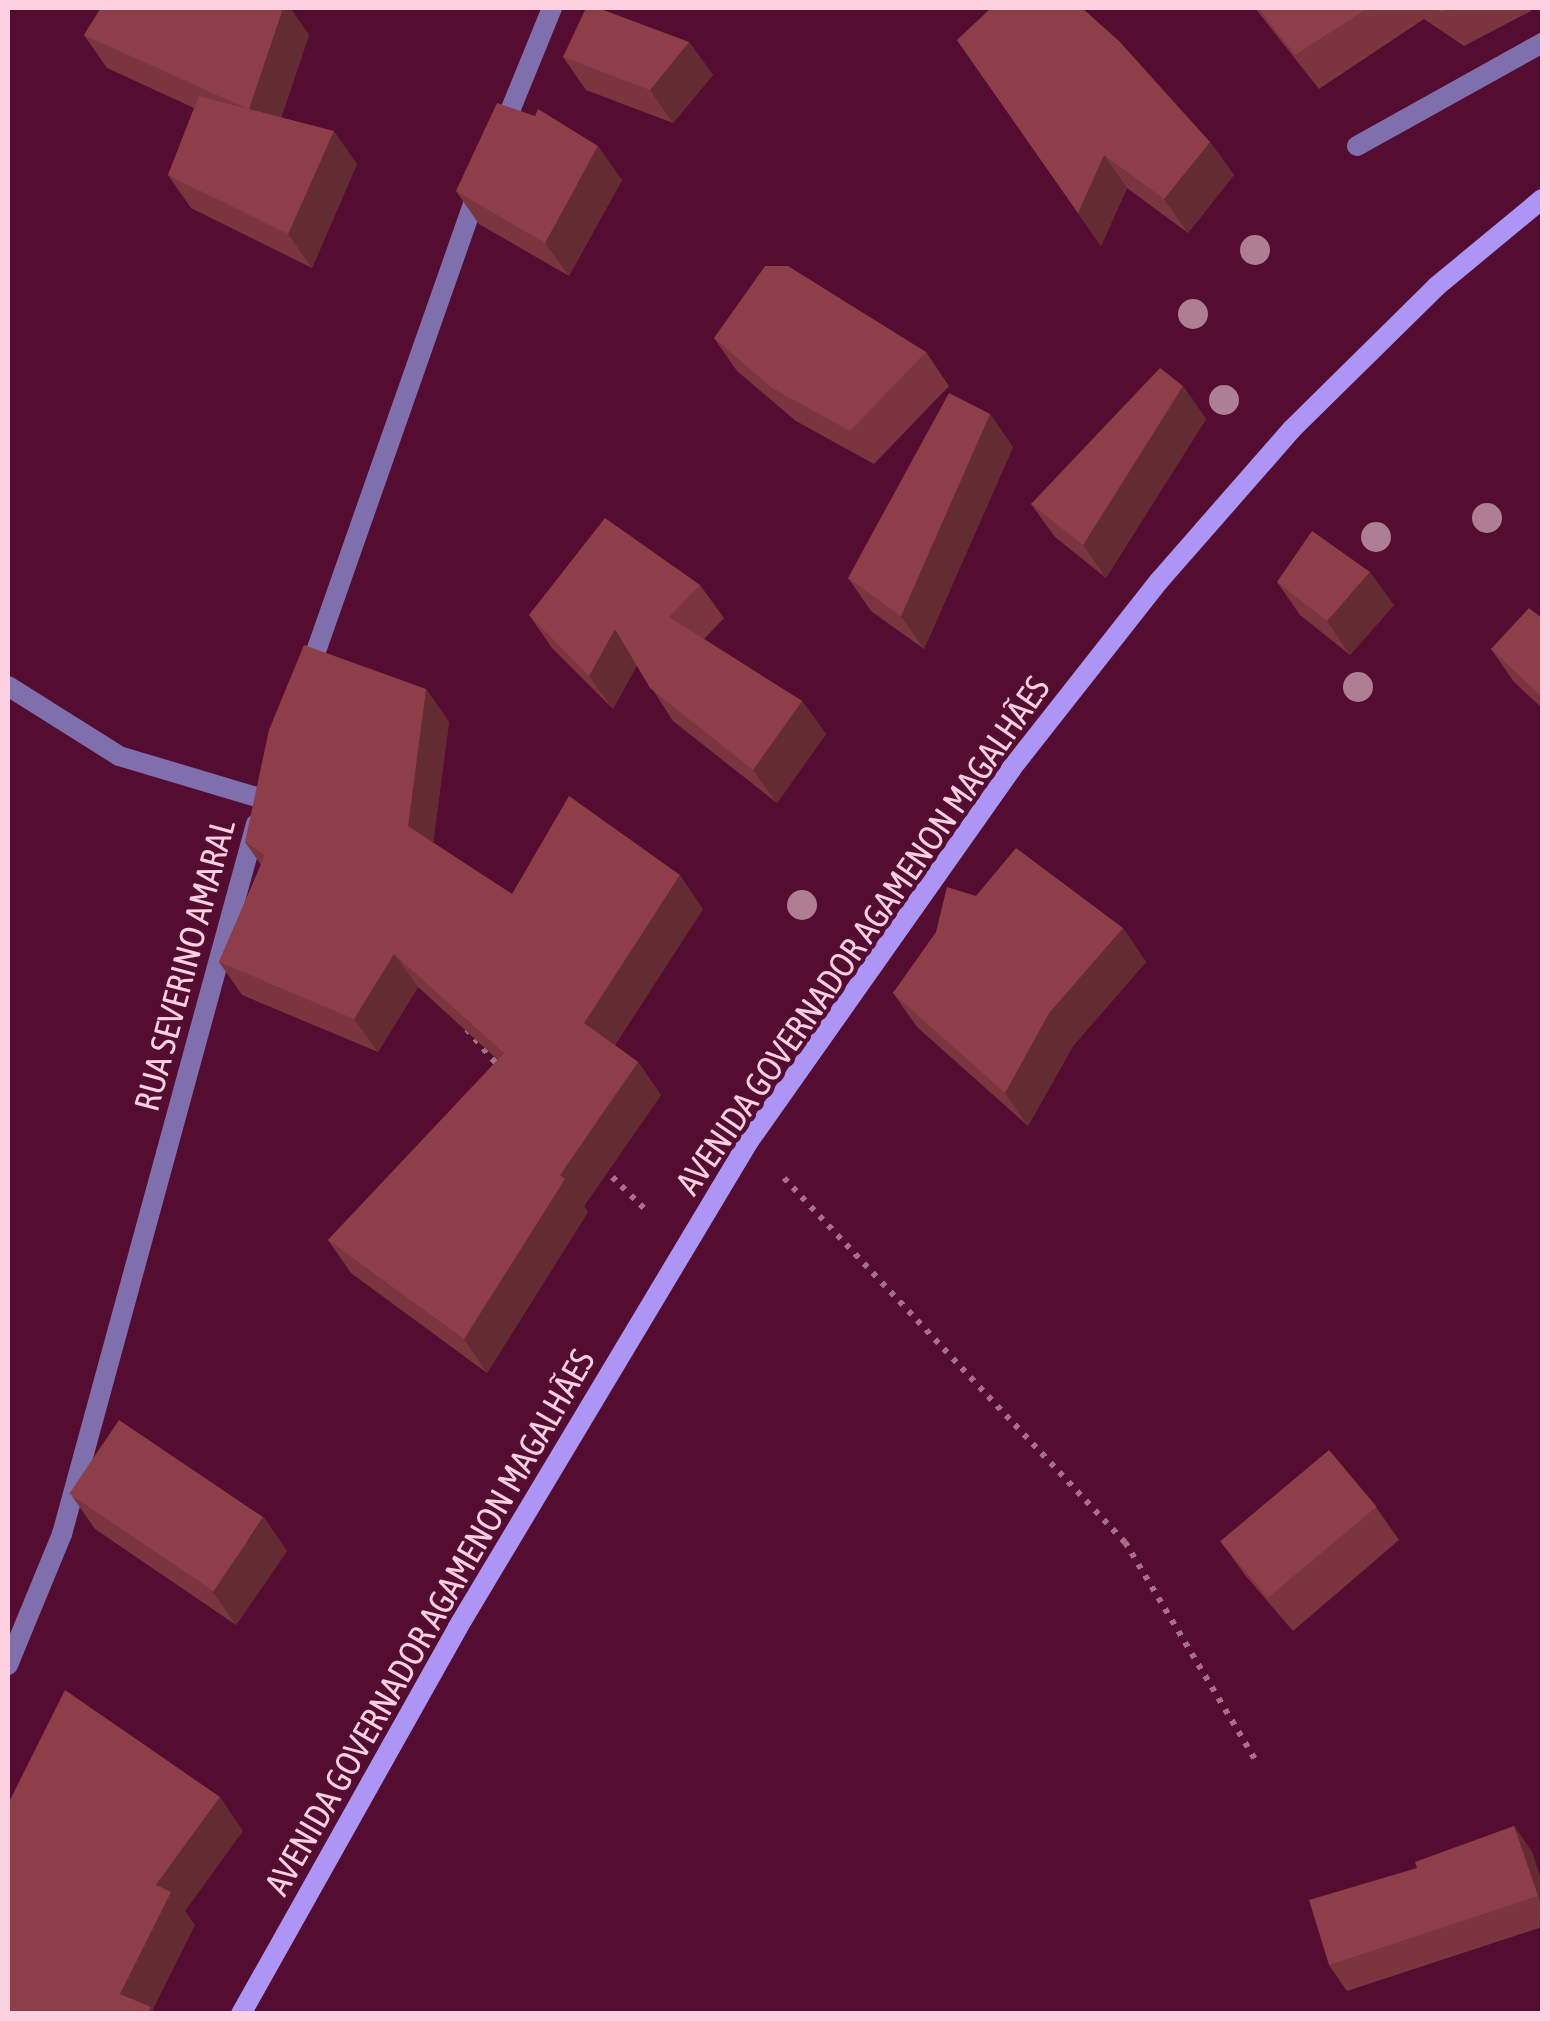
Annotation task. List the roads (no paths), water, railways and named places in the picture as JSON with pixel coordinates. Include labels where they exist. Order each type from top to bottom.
[{"type":"main road","name":"AVENIDA GOVERNADOR AGAMENON MAGALHÃES","points":[[245,2012],[458,1627],[748,1141],[1011,770],[1159,581],[1305,417],[1437,286],[1542,198]]},
{"type":"street","points":[[303,687],[488,165],[552,8]]},
{"type":"street","points":[[1357,146],[1542,43]]},
{"type":"street","name":"RUA SEVERINO AMARAL","points":[[8,686],[119,756],[266,790],[62,1534],[8,1665]]}]
